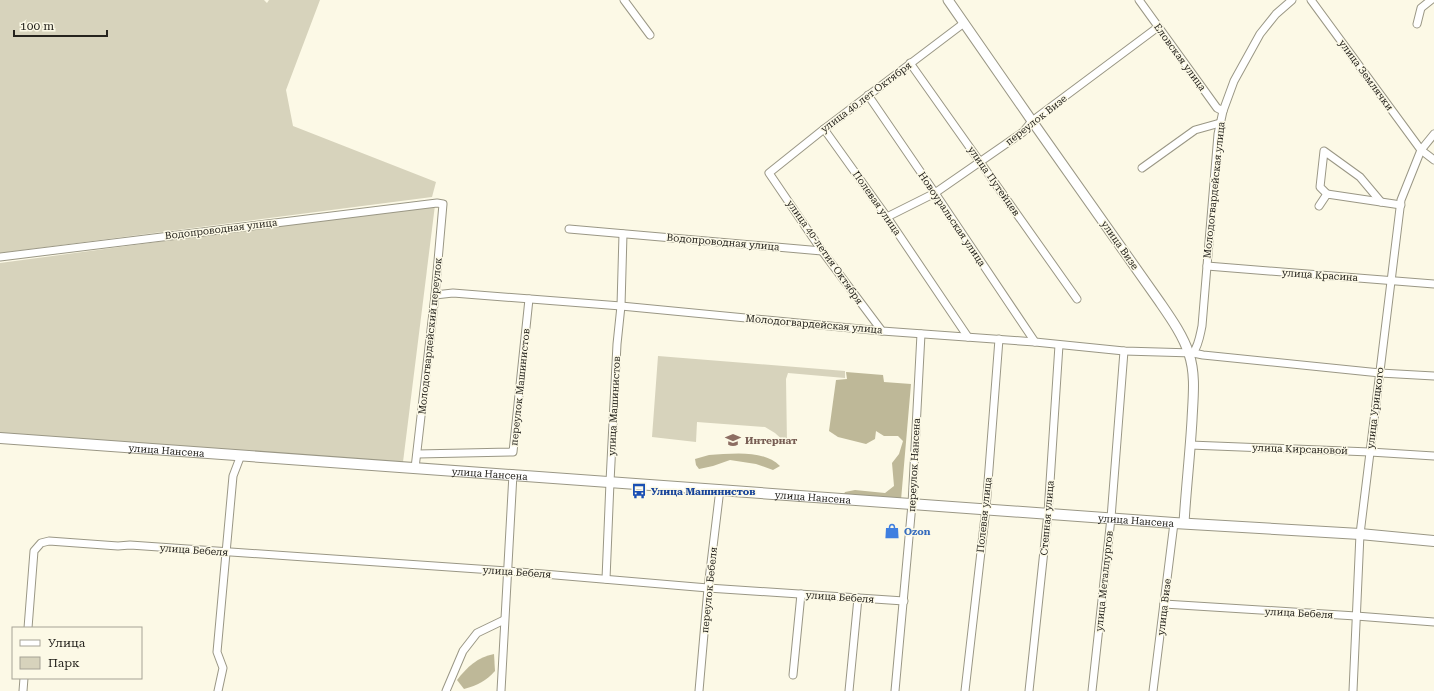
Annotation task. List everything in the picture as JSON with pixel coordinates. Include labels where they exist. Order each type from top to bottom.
[{"type":"main road","name":"улица Нансена","points":[[0,438],[1179,523],[1360,534],[1434,541]]},
{"type":"street","points":[[624,0],[650,35]]},
{"type":"street","name":"улица Визе","points":[[948,0],[1159,301],[1191,353],[1194,388],[1190,445],[1179,523],[1164,604],[1153,691]]},
{"type":"street","name":"Еловская улица","points":[[1139,0],[1216,108],[1222,111]]},
{"type":"street","name":"Молодогвардейская улица","points":[[1191,353],[1199,343],[1202,326],[1218,134],[1222,111],[1234,81],[1260,34],[1276,14],[1292,0]]},
{"type":"street","name":"улица Землячки","points":[[1311,0],[1421,150],[1434,160]]},
{"type":"street","points":[[1417,24],[1421,8],[1431,0]]},
{"type":"street","name":"улица 40 лет Октября","points":[[769,172],[964,23]]},
{"type":"street","name":"переулок Визе","points":[[887,217],[936,193],[981,162],[1023,132],[1032,121],[1158,27]]},
{"type":"street","name":"улица Путейцев","points":[[910,63],[1077,299]]},
{"type":"street","name":"Новоуральская улица","points":[[868,96],[936,193],[1035,342]]},
{"type":"street","points":[[1142,168],[1195,130],[1220,123]]},
{"type":"street","name":"Полевая улица","points":[[824,129],[887,217],[968,337]]},
{"type":"street","name":"улица Урицкого","points":[[1353,691],[1360,534],[1401,200],[1421,150],[1434,134]]},
{"type":"street","points":[[1381,202],[1360,177],[1324,151],[1320,187],[1327,194],[1381,202],[1401,204]]},
{"type":"street","name":"улица 40-летия Октября","points":[[769,172],[822,250],[882,331]]},
{"type":"street","points":[[1319,206],[1327,194]]},
{"type":"street","name":"Водопроводная улица","points":[[0,258],[437,203],[443,204]]},
{"type":"street","name":"Молодогвардейский переулок","points":[[415,468],[418,454],[435,295],[443,204]]},
{"type":"street","name":"Водопроводная улица","points":[[569,229],[822,250]]},
{"type":"street","name":"улица Машинистов","points":[[606,579],[617,344],[621,306],[623,234]]},
{"type":"street","name":"улица Красина","points":[[1207,266],[1434,284]]},
{"type":"street","name":"Молодогвардейская улица","points":[[435,295],[453,293],[621,306],[882,331],[999,339],[1124,351],[1191,353],[1380,373],[1434,376]]},
{"type":"street","name":"переулок Машинистов","points":[[418,454],[513,452],[529,299]]},
{"type":"street","name":"переулок Нансена","points":[[896,691],[912,504],[921,334]]},
{"type":"street","name":"Полевая улица","points":[[965,691],[986,508],[999,339]]},
{"type":"street","name":"Степная улица","points":[[1029,691],[1048,513],[1059,345]]},
{"type":"street","name":"улица Металлургов","points":[[1092,691],[1111,518],[1124,351]]},
{"type":"street","name":"улица Кирсановой","points":[[1190,445],[1434,456]]},
{"type":"street","points":[[218,691],[223,668],[217,652],[233,476],[241,455]]},
{"type":"street","points":[[501,691],[513,474]]},
{"type":"street","name":"переулок Бебеля","points":[[699,691],[708,588],[720,489]]},
{"type":"street","name":"улица Бебеля","points":[[28,627],[34,551],[40,543],[49,541],[118,546],[130,545],[507,571],[708,588],[904,601]]},
{"type":"street","points":[[793,675],[801,594]]},
{"type":"street","points":[[849,691],[858,598]]},
{"type":"street","name":"улица Бебеля","points":[[1164,604],[1434,622]]},
{"type":"street","points":[[446,691],[463,652],[477,633],[504,620]]},
{"type":"street","points":[[23,691],[24,679]]},
{"type":"green space","points":[[0,0],[264,0],[267,3],[269,0],[320,0],[286,90],[293,126],[436,182],[432,197],[0,253]]},
{"type":"green space","points":[[435,205],[403,462],[0,433],[0,263]]},
{"type":"green space","points":[[658,356],[845,371],[845,378],[788,373],[786,379],[787,444],[775,433],[765,427],[697,422],[696,442],[652,437]]},
{"type":"shaded area","points":[[846,372],[883,375],[884,382],[911,384],[901,500],[843,496],[845,492],[855,490],[885,493],[894,486],[892,463],[899,454],[903,441],[898,436],[884,436],[876,431],[875,439],[866,444],[838,437],[829,431],[836,380],[847,379]]},
{"type":"shaded area","points":[[709,455],[756,455],[765,457],[780,466],[773,470],[756,464],[730,460],[699,469],[696,465],[695,459]]},
{"type":"shaded area","points":[[494,654],[495,671],[481,682],[464,689],[457,680],[461,675],[478,660]]},
{"type":"place","name":"Интернат","points":[[733,440]]},
{"type":"place","name":"Улица Машинистов","points":[[639,491]]},
{"type":"place","name":"Ozon","points":[[892,531]]}]
